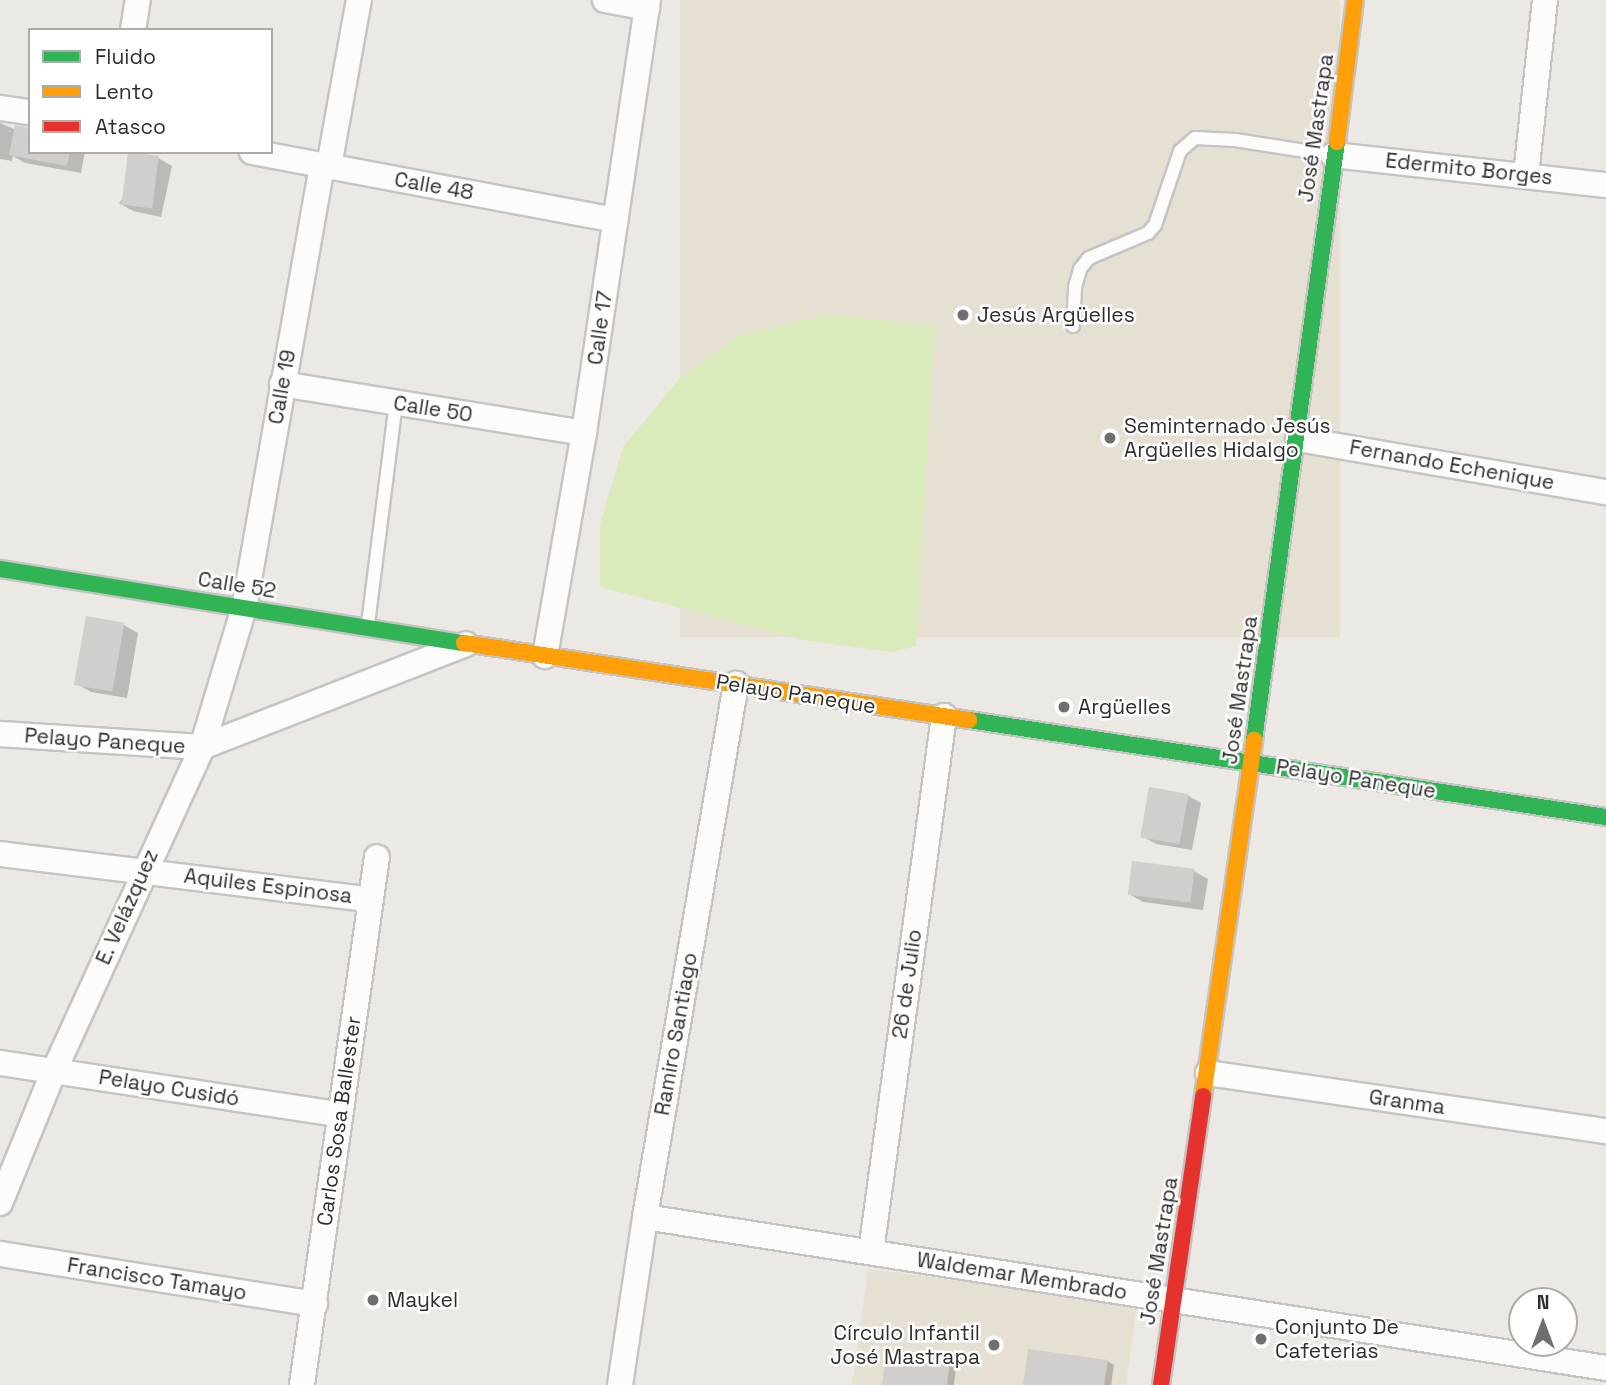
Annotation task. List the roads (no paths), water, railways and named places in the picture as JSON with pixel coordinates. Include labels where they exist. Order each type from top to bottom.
[{"type":"street","points":[[133,28],[138,0]]},
{"type":"street","name":"Calle 19","points":[[244,608],[282,384],[359,0]]},
{"type":"street","points":[[605,0],[648,4]]},
{"type":"street","name":"José Mastrapa","points":[[1161,1385],[1298,439],[1355,0]]},
{"type":"street","points":[[1526,175],[1545,0]]},
{"type":"street","name":"Calle 17","points":[[545,656],[584,433],[648,4]]},
{"type":"street","points":[[0,107],[28,112]]},
{"type":"street","name":"Calle 48","points":[[262,154],[616,220]]},
{"type":"street","name":"Edermito Borges","points":[[1333,155],[1606,185]]},
{"type":"street","name":"Calle 50","points":[[282,384],[584,433]]},
{"type":"street","name":"Fernando Echenique","points":[[1298,439],[1606,492]]},
{"type":"street","name":"Calle 52","points":[[0,569],[468,644]]},
{"type":"street","name":"E. Velázquez","points":[[0,1203],[54,1070],[143,870],[202,747],[244,608]]},
{"type":"street","name":"Pelayo Paneque","points":[[0,734],[202,747],[468,644],[1606,817]]},
{"type":"street","name":"Ramiro Santiago","points":[[620,1385],[645,1217],[736,684]]},
{"type":"street","name":"26 de Julio","points":[[871,1252],[944,716]]},
{"type":"street","name":"Aquiles Espinosa","points":[[0,854],[369,899]]},
{"type":"street","name":"Carlos Sosa Ballester","points":[[302,1385],[315,1304],[338,1114],[377,857]]},
{"type":"street","name":"Pelayo Cusidó","points":[[0,1063],[338,1114]]},
{"type":"street","name":"Granma","points":[[1208,1073],[1606,1131]]},
{"type":"street","name":"Waldemar Membrado","points":[[645,1217],[1606,1367]]},
{"type":"street","name":"Francisco Tamayo","points":[[0,1254],[315,1304]]},
{"type":"lane","points":[[1073,326],[1075,287],[1080,269],[1090,258],[1148,233],[1155,225],[1180,151],[1195,138],[1235,140],[1333,155]]},
{"type":"lane","points":[[367,628],[396,403]]},
{"type":"place","name":"Jesús Argüelles","points":[[963,315]]},
{"type":"place","name":"Seminternado Jesús Argüelles Hidalgo","points":[[1110,438]]},
{"type":"place","name":"Argüelles","points":[[1064,707]]},
{"type":"place","name":"Maykel","points":[[373,1300]]},
{"type":"place","name":"Conjunto De Cafeterias","points":[[1261,1339]]},
{"type":"place","name":"Círculo Infantil José Mastrapa","points":[[994,1345]]}]
